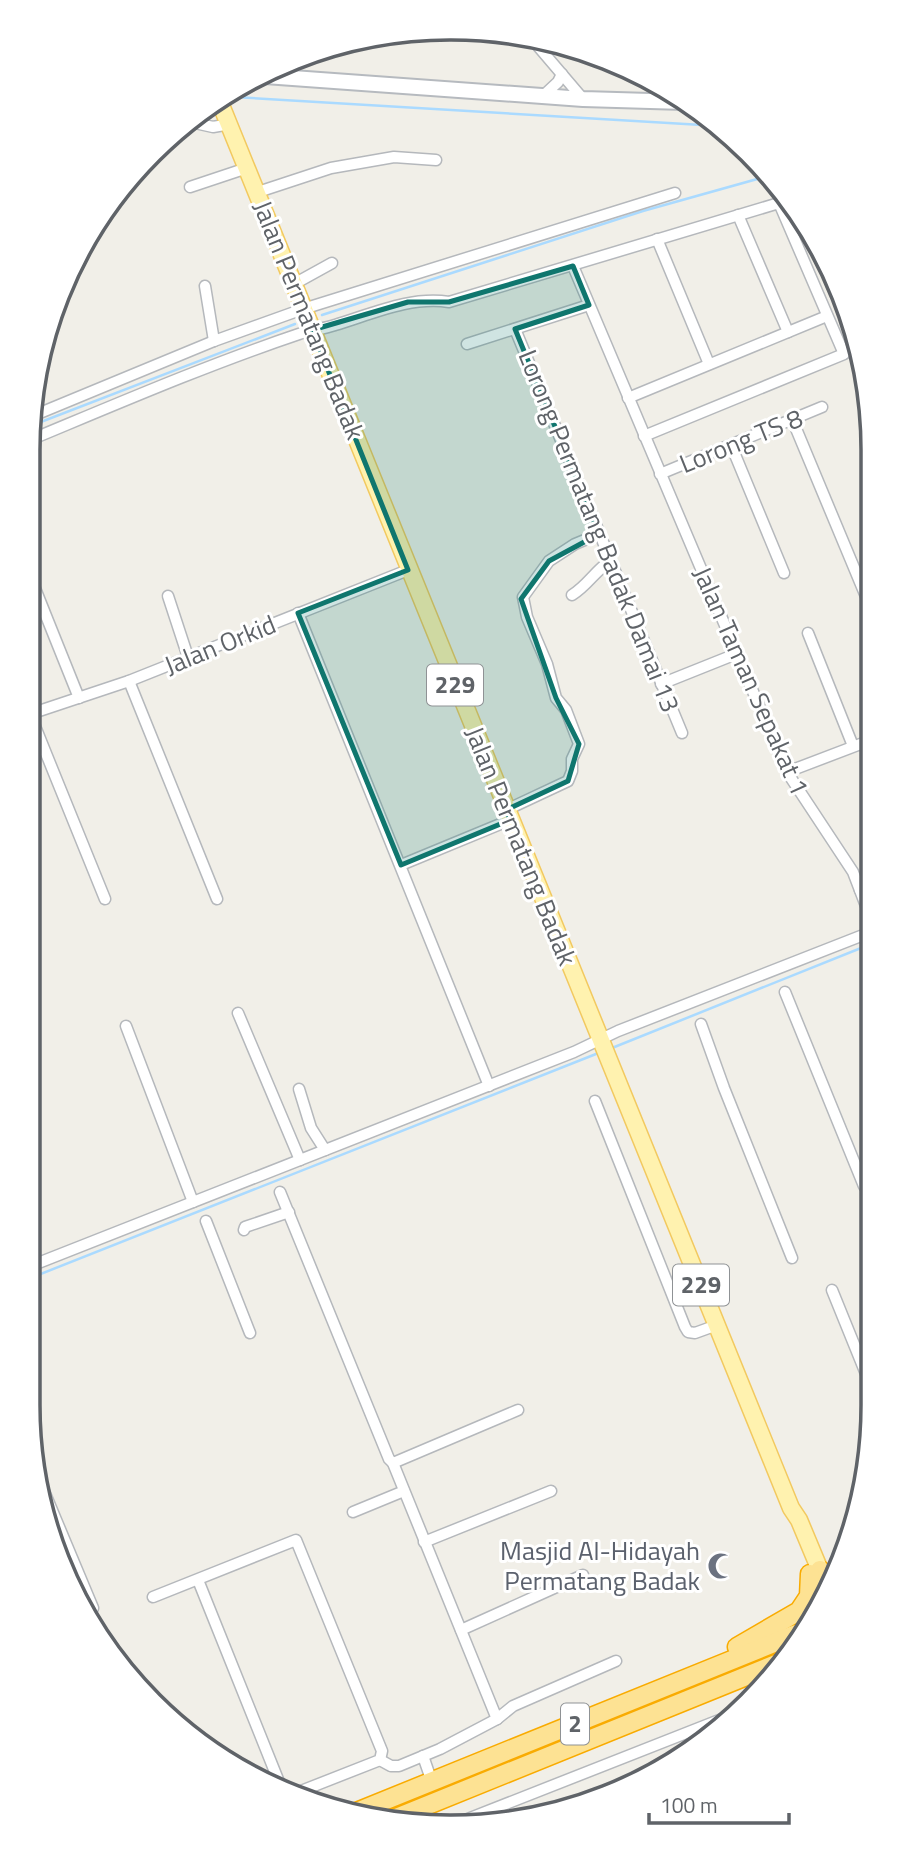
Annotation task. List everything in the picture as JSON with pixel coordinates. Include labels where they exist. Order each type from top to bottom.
[{"type":"highway","points":[[666,1686],[792,1617],[806,1603],[821,1575]]},
{"type":"highway","name":"2","points":[[369,1807],[788,1637]]},
{"type":"highway","name":"2","points":[[410,1812],[764,1669]]},
{"type":"main road","name":"Jalan Permatang Badak","points":[[225,115],[508,815],[791,1508],[799,1520],[821,1575]]},
{"type":"street","points":[[542,50],[583,99]]},
{"type":"street","points":[[543,96],[558,82],[562,74]]},
{"type":"street","points":[[281,77],[583,99],[666,101]]},
{"type":"street","points":[[202,124],[213,127],[225,115]]},
{"type":"street","points":[[258,192],[331,168],[394,157],[436,160]]},
{"type":"street","points":[[190,187],[247,168]]},
{"type":"street","points":[[42,412],[214,341],[303,309],[675,193]]},
{"type":"street","points":[[41,436],[206,367],[312,330],[408,302],[449,302],[778,203]]},
{"type":"street","points":[[644,436],[844,354],[781,208]]},
{"type":"street","points":[[738,215],[788,332]]},
{"type":"street","points":[[657,239],[709,364]]},
{"type":"street","points":[[294,284],[332,263]]},
{"type":"street","points":[[573,265],[660,474]]},
{"type":"street","points":[[205,286],[214,341]]},
{"type":"street","points":[[467,344],[589,305]]},
{"type":"street","points":[[628,398],[827,316]]},
{"type":"street","name":"Lorong Permatang Badak Damai 13","points":[[515,329],[682,733]]},
{"type":"street","name":"Lorong TS 8","points":[[660,474],[821,407]]},
{"type":"street","points":[[792,419],[861,584]]},
{"type":"street","points":[[731,445],[784,573]]},
{"type":"street","name":"Jalan Taman Sepakat 1","points":[[660,474],[787,772],[801,797],[844,856],[860,890]]},
{"type":"street","points":[[401,865],[508,815],[568,781],[572,771],[572,759],[579,744],[566,709],[556,698],[547,664],[527,617],[523,597],[549,561],[575,544],[599,534]]},
{"type":"street","points":[[572,595],[585,587],[596,572],[610,561]]},
{"type":"street","name":"Jalan Orkid","points":[[40,711],[129,681],[408,570]]},
{"type":"street","points":[[168,596],[188,657]]},
{"type":"street","points":[[40,601],[79,698]]},
{"type":"street","points":[[298,613],[489,1086]]},
{"type":"street","points":[[808,633],[853,747]]},
{"type":"street","points":[[661,684],[736,654]]},
{"type":"street","points":[[129,681],[217,899]]},
{"type":"street","points":[[40,739],[105,899]]},
{"type":"street","points":[[787,772],[861,744]]},
{"type":"street","points":[[40,1262],[861,936]]},
{"type":"street","points":[[785,992],[861,1179]]},
{"type":"street","points":[[239,1013],[300,1160]]},
{"type":"street","points":[[701,1024],[792,1258]]},
{"type":"street","points":[[126,1026],[193,1202]]},
{"type":"street","points":[[299,1089],[311,1128],[324,1150]]},
{"type":"street","points":[[595,1101],[685,1327],[688,1332],[695,1333],[717,1325]]},
{"type":"street","points":[[280,1192],[388,1460],[393,1463],[497,1719]]},
{"type":"street","points":[[244,1230],[245,1227],[289,1212]]},
{"type":"street","points":[[206,1221],[250,1333]]},
{"type":"street","points":[[832,1290],[861,1361]]},
{"type":"street","points":[[393,1463],[518,1410]]},
{"type":"street","points":[[353,1512],[404,1490]]},
{"type":"street","points":[[424,1542],[551,1491]]},
{"type":"street","points":[[59,1528],[88,1596]]},
{"type":"street","points":[[153,1597],[296,1540],[381,1745],[380,1760]]},
{"type":"street","points":[[461,1630],[583,1575]]},
{"type":"street","points":[[198,1580],[276,1776]]},
{"type":"street","points":[[380,1760],[391,1766],[399,1766],[423,1756],[497,1719],[513,1706],[616,1661]]},
{"type":"street","points":[[480,1814],[704,1727]]},
{"type":"street","points":[[423,1756],[432,1782]]},
{"type":"street","points":[[307,1789],[380,1760]]},
{"type":"highlighted area","points":[[573,266],[589,305],[515,329],[599,534],[549,561],[521,599],[556,698],[579,744],[568,781],[506,810],[510,820],[401,865],[298,613],[408,570],[312,330],[408,302],[449,302]]},
{"type":"waterway","points":[[241,97],[700,125]]},
{"type":"waterway","points":[[322,315],[643,211],[758,179]]},
{"type":"waterway","points":[[41,422],[295,324]]},
{"type":"waterway","points":[[612,1048],[861,948]]},
{"type":"waterway","points":[[40,1274],[596,1054]]},
{"type":"place","name":"Masjid Al-Hidayah Permatang Badak","points":[[721,1566]]}]
